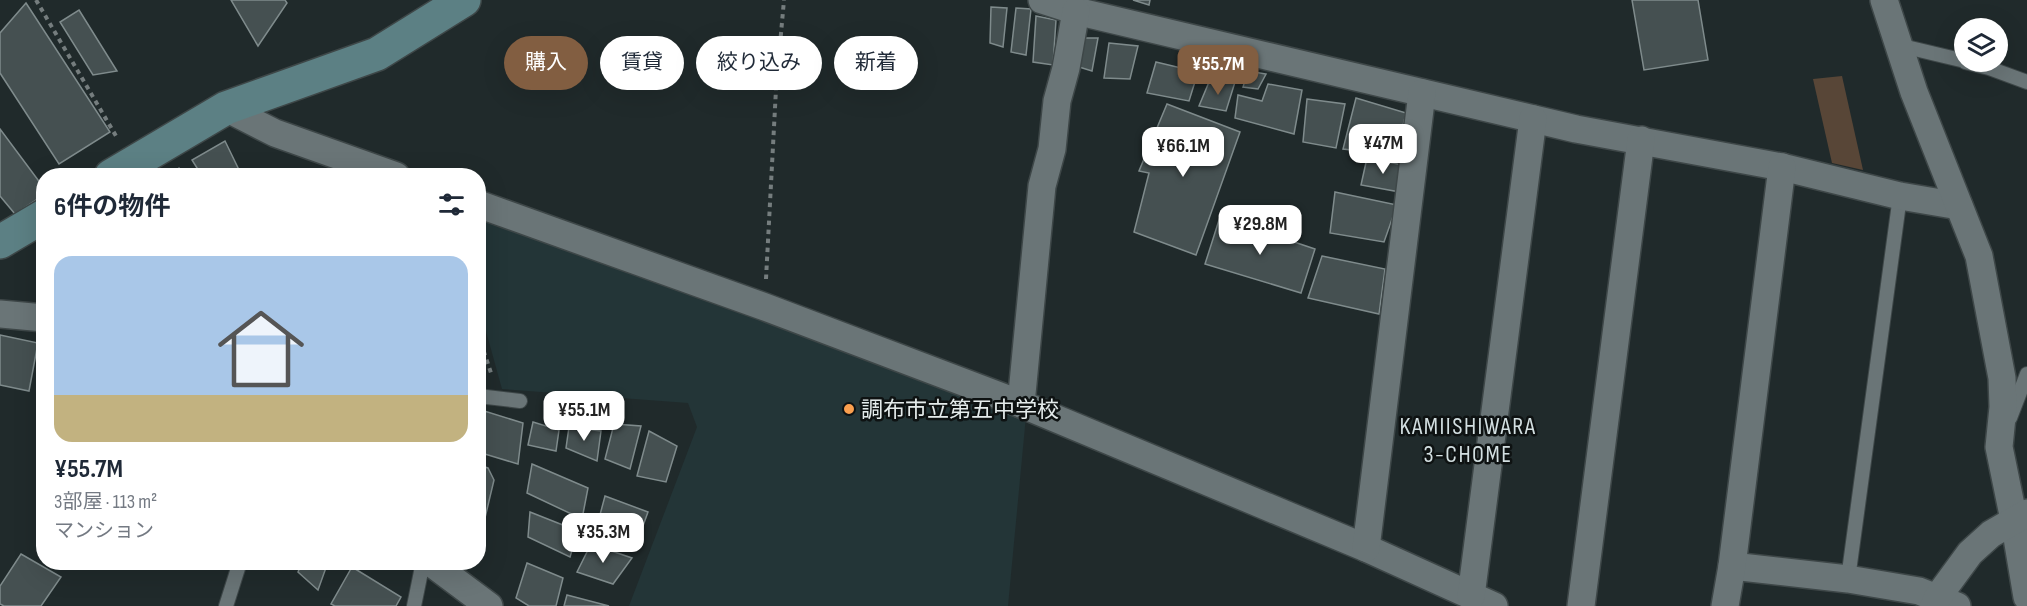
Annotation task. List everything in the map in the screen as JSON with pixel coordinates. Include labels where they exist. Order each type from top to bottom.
[{"type":"street","points":[[1042,0],[1076,11],[1533,119],[1782,167],[1900,196],[1959,206]]},
{"type":"street","points":[[1884,0],[1914,92],[1979,256],[2002,378],[2003,407],[1999,447],[2021,517],[2027,597]]},
{"type":"street","points":[[127,168],[226,108],[377,54],[458,2]]},
{"type":"street","points":[[1021,404],[1042,186],[1052,149],[1057,101],[1066,68],[1076,11]]},
{"type":"street","points":[[1366,548],[1422,93]]},
{"type":"street","points":[[226,108],[275,133],[373,168]]},
{"type":"street","points":[[486,207],[765,307],[1021,404],[1366,548],[1483,601],[1533,119]]},
{"type":"street","points":[[1581,606],[1641,140]]},
{"type":"street","points":[[1725,606],[1782,167]]},
{"type":"street","points":[[0,242],[36,221]]},
{"type":"street","points":[[0,314],[36,317]]},
{"type":"street","points":[[1732,566],[1848,579],[1919,591],[1943,603],[1970,553],[1991,534],[2021,517]]},
{"type":"street","points":[[441,570],[489,606]]},
{"type":"lane","points":[[1898,45],[1954,59]]},
{"type":"lane","points":[[2000,72],[2027,82]]},
{"type":"lane","points":[[1848,579],[1900,196]]},
{"type":"lane","points":[[1999,447],[2027,375]]},
{"type":"lane","points":[[486,397],[520,401]]},
{"type":"lane","points":[[226,606],[237,570]]},
{"type":"lane","points":[[414,606],[421,570]]},
{"type":"path","points":[[36,0],[123,168]]},
{"type":"path","points":[[765,307],[776,89],[784,0]]},
{"type":"path","points":[[486,357],[500,398]]},
{"type":"shaded area","points":[[1842,76],[1863,170],[1832,163],[1813,79]]},
{"type":"shaded area","name":"調布市立第五中学校","points":[[486,217],[1026,416],[1008,606],[629,606],[697,427],[688,403],[502,389],[486,331]]},
{"type":"building","points":[[231,0],[285,0],[287,3],[258,46]]},
{"type":"building","points":[[1133,0],[1150,0],[1149,5]]},
{"type":"building","points":[[1632,0],[1698,0],[1708,60],[1644,70]]},
{"type":"building","points":[[26,3],[110,132],[59,164],[0,73],[0,33]]},
{"type":"building","points":[[991,7],[1007,8],[1003,47],[990,43]]},
{"type":"building","points":[[1016,8],[1031,9],[1026,55],[1011,52]]},
{"type":"building","points":[[79,10],[117,71],[93,75],[60,22]]},
{"type":"building","points":[[1036,16],[1056,20],[1053,65],[1033,62]]},
{"type":"building","points":[[1084,38],[1098,38],[1092,71],[1079,67]]},
{"type":"building","points":[[1109,43],[1138,46],[1130,79],[1104,78]]},
{"type":"building","points":[[1156,62],[1198,72],[1189,101],[1147,93]]},
{"type":"building","points":[[1248,71],[1266,74],[1258,89],[1243,87]]},
{"type":"building","points":[[1209,82],[1235,82],[1226,111],[1199,106]]},
{"type":"building","points":[[1268,84],[1302,90],[1294,134],[1235,118],[1238,95],[1262,101]]},
{"type":"building","points":[[1356,98],[1406,113],[1396,155],[1343,149]]},
{"type":"building","points":[[1307,99],[1345,104],[1336,148],[1303,142]]},
{"type":"building","points":[[1167,104],[1240,132],[1196,255],[1134,232],[1149,173],[1139,171]]},
{"type":"building","points":[[0,129],[36,177],[36,200],[15,214],[0,196]]},
{"type":"building","points":[[225,141],[238,168],[197,168],[192,160]]},
{"type":"building","points":[[1367,158],[1403,165],[1400,192],[1361,185]]},
{"type":"building","points":[[1335,192],[1397,205],[1384,242],[1330,233]]},
{"type":"building","points":[[1220,217],[1315,249],[1301,293],[1205,264]]},
{"type":"building","points":[[1322,256],[1385,269],[1379,314],[1308,298]]},
{"type":"building","points":[[0,335],[36,343],[29,391],[0,385]]},
{"type":"building","points":[[486,412],[523,423],[518,464],[486,454]]},
{"type":"building","points":[[533,422],[559,430],[556,451],[528,445]]},
{"type":"building","points":[[614,424],[641,426],[630,469],[605,459]]},
{"type":"building","points":[[569,427],[601,431],[597,461],[566,448]]},
{"type":"building","points":[[649,431],[677,446],[666,482],[637,476]]},
{"type":"building","points":[[532,464],[588,488],[582,519],[527,493]]},
{"type":"building","points":[[486,467],[494,480],[486,514]]},
{"type":"building","points":[[605,496],[648,512],[635,548],[597,526]]},
{"type":"building","points":[[530,512],[578,531],[570,557],[528,537]]},
{"type":"building","points":[[591,544],[632,558],[613,584],[577,572]]},
{"type":"building","points":[[21,554],[36,563],[36,570],[49,570],[61,577],[41,606],[4,606],[0,604],[0,586]]},
{"type":"building","points":[[527,563],[563,578],[556,606],[529,606],[516,598]]},
{"type":"building","points":[[299,570],[325,570],[318,590],[298,572]]},
{"type":"building","points":[[350,570],[357,570],[401,597],[396,606],[335,606],[331,604]]},
{"type":"building","points":[[567,595],[609,606],[564,606]]},
{"type":"place","name":"調布市立第五中学校","points":[[849,409]]},
{"type":"district","name":"KAMIISHIWARA 3-CHOME","points":[[1468,440]]}]
